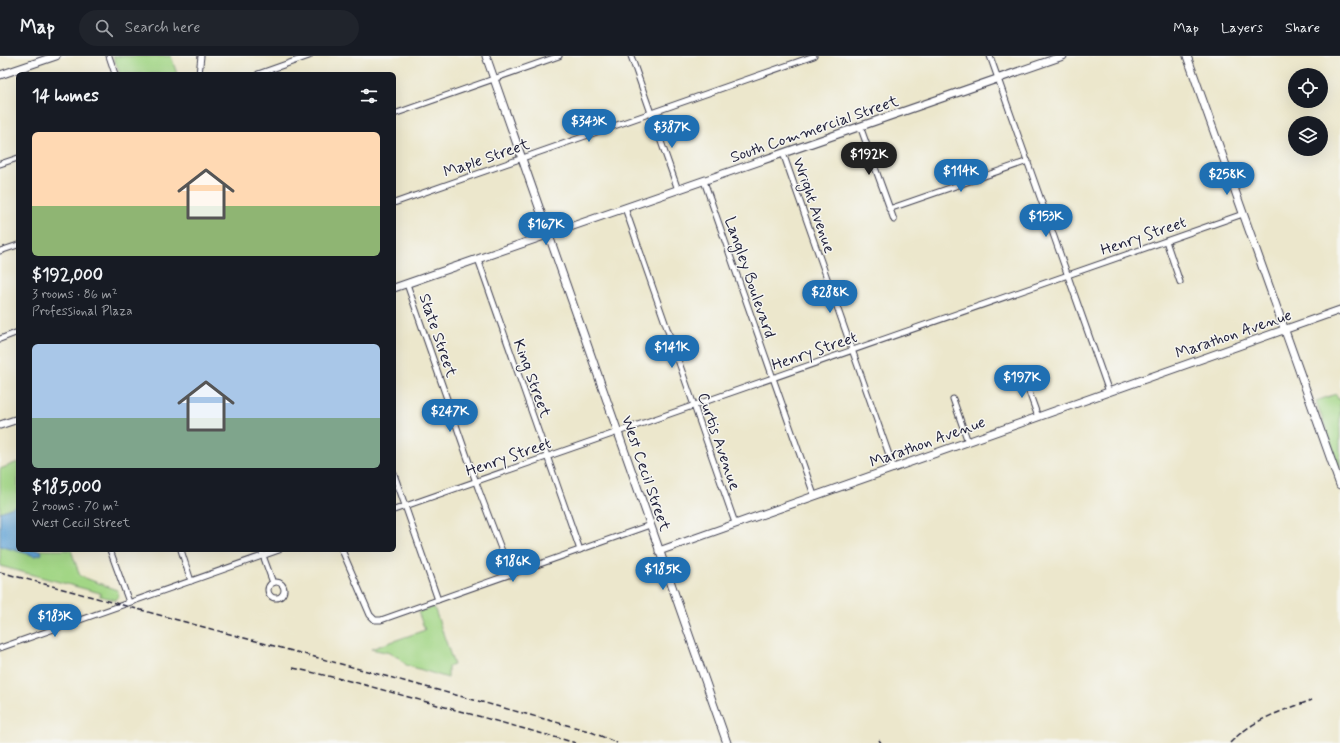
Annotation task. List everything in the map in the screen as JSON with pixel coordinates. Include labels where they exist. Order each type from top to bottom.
[{"type":"main road","points":[[0,75],[56,56]]},
{"type":"main road","name":"West Cecil Street","points":[[486,56],[727,743]]},
{"type":"main road","name":"South Commercial Street","points":[[396,287],[1062,56]]},
{"type":"main road","points":[[1187,56],[1340,485]]},
{"type":"main road","name":"Marathon Avenue","points":[[659,551],[1340,310]]},
{"type":"main road","points":[[0,426],[16,420]]},
{"type":"street","points":[[109,56],[114,72]]},
{"type":"street","points":[[199,72],[201,56]]},
{"type":"street","points":[[264,72],[309,56]]},
{"type":"street","points":[[396,113],[559,56]]},
{"type":"street","points":[[631,56],[678,190]]},
{"type":"street","name":"Maple Street","points":[[396,202],[814,56]]},
{"type":"street","points":[[990,56],[1109,392]]},
{"type":"street","points":[[860,126],[894,220]]},
{"type":"street","name":"Wright Avenue","points":[[783,153],[894,469]]},
{"type":"street","points":[[0,164],[16,159]]},
{"type":"street","points":[[889,209],[1028,161]]},
{"type":"street","name":"Langley Boulevard","points":[[704,181],[814,495]]},
{"type":"street","name":"Curtis Avenue","points":[[625,208],[735,523]]},
{"type":"street","name":"Henry Street","points":[[396,509],[1243,214]]},
{"type":"street","points":[[1166,241],[1180,282]]},
{"type":"street","points":[[0,251],[16,246]]},
{"type":"street","name":"King Street","points":[[478,259],[580,550]]},
{"type":"street","name":"State Street","points":[[407,284],[476,481],[511,575]]},
{"type":"street","points":[[0,339],[16,333]]},
{"type":"street","points":[[1023,375],[1038,417]]},
{"type":"street","points":[[953,399],[968,442]]},
{"type":"street","points":[[396,480],[438,600]]},
{"type":"street","points":[[343,552],[370,615],[375,620],[384,620],[650,525]]},
{"type":"street","points":[[111,552],[129,602]]},
{"type":"street","points":[[181,552],[191,581]]},
{"type":"street","points":[[262,552],[273,583]]},
{"type":"street","points":[[0,648],[274,552]]},
{"type":"green space","points":[[113,56],[171,56],[176,72],[119,72]]},
{"type":"green space","points":[[1336,394],[1338,399],[1340,399],[1340,469],[1316,401]]},
{"type":"green space","points":[[16,463],[16,552],[72,552],[80,576],[117,590],[119,596],[116,600],[100,596],[100,593],[0,566],[0,469]]},
{"type":"green space","points":[[434,607],[454,665],[448,667],[448,678],[406,665],[399,658],[390,653],[371,649],[425,630],[418,612]]},
{"type":"water","points":[[16,506],[16,551],[0,546],[0,512]]},
{"type":"water","points":[[21,552],[42,552],[42,554],[35,556]]},
{"type":"railway","points":[[0,572],[589,731],[617,743]]},
{"type":"railway","points":[[293,668],[354,682],[576,743]]},
{"type":"railway","points":[[1230,743],[1258,722],[1279,712],[1312,700]]}]
